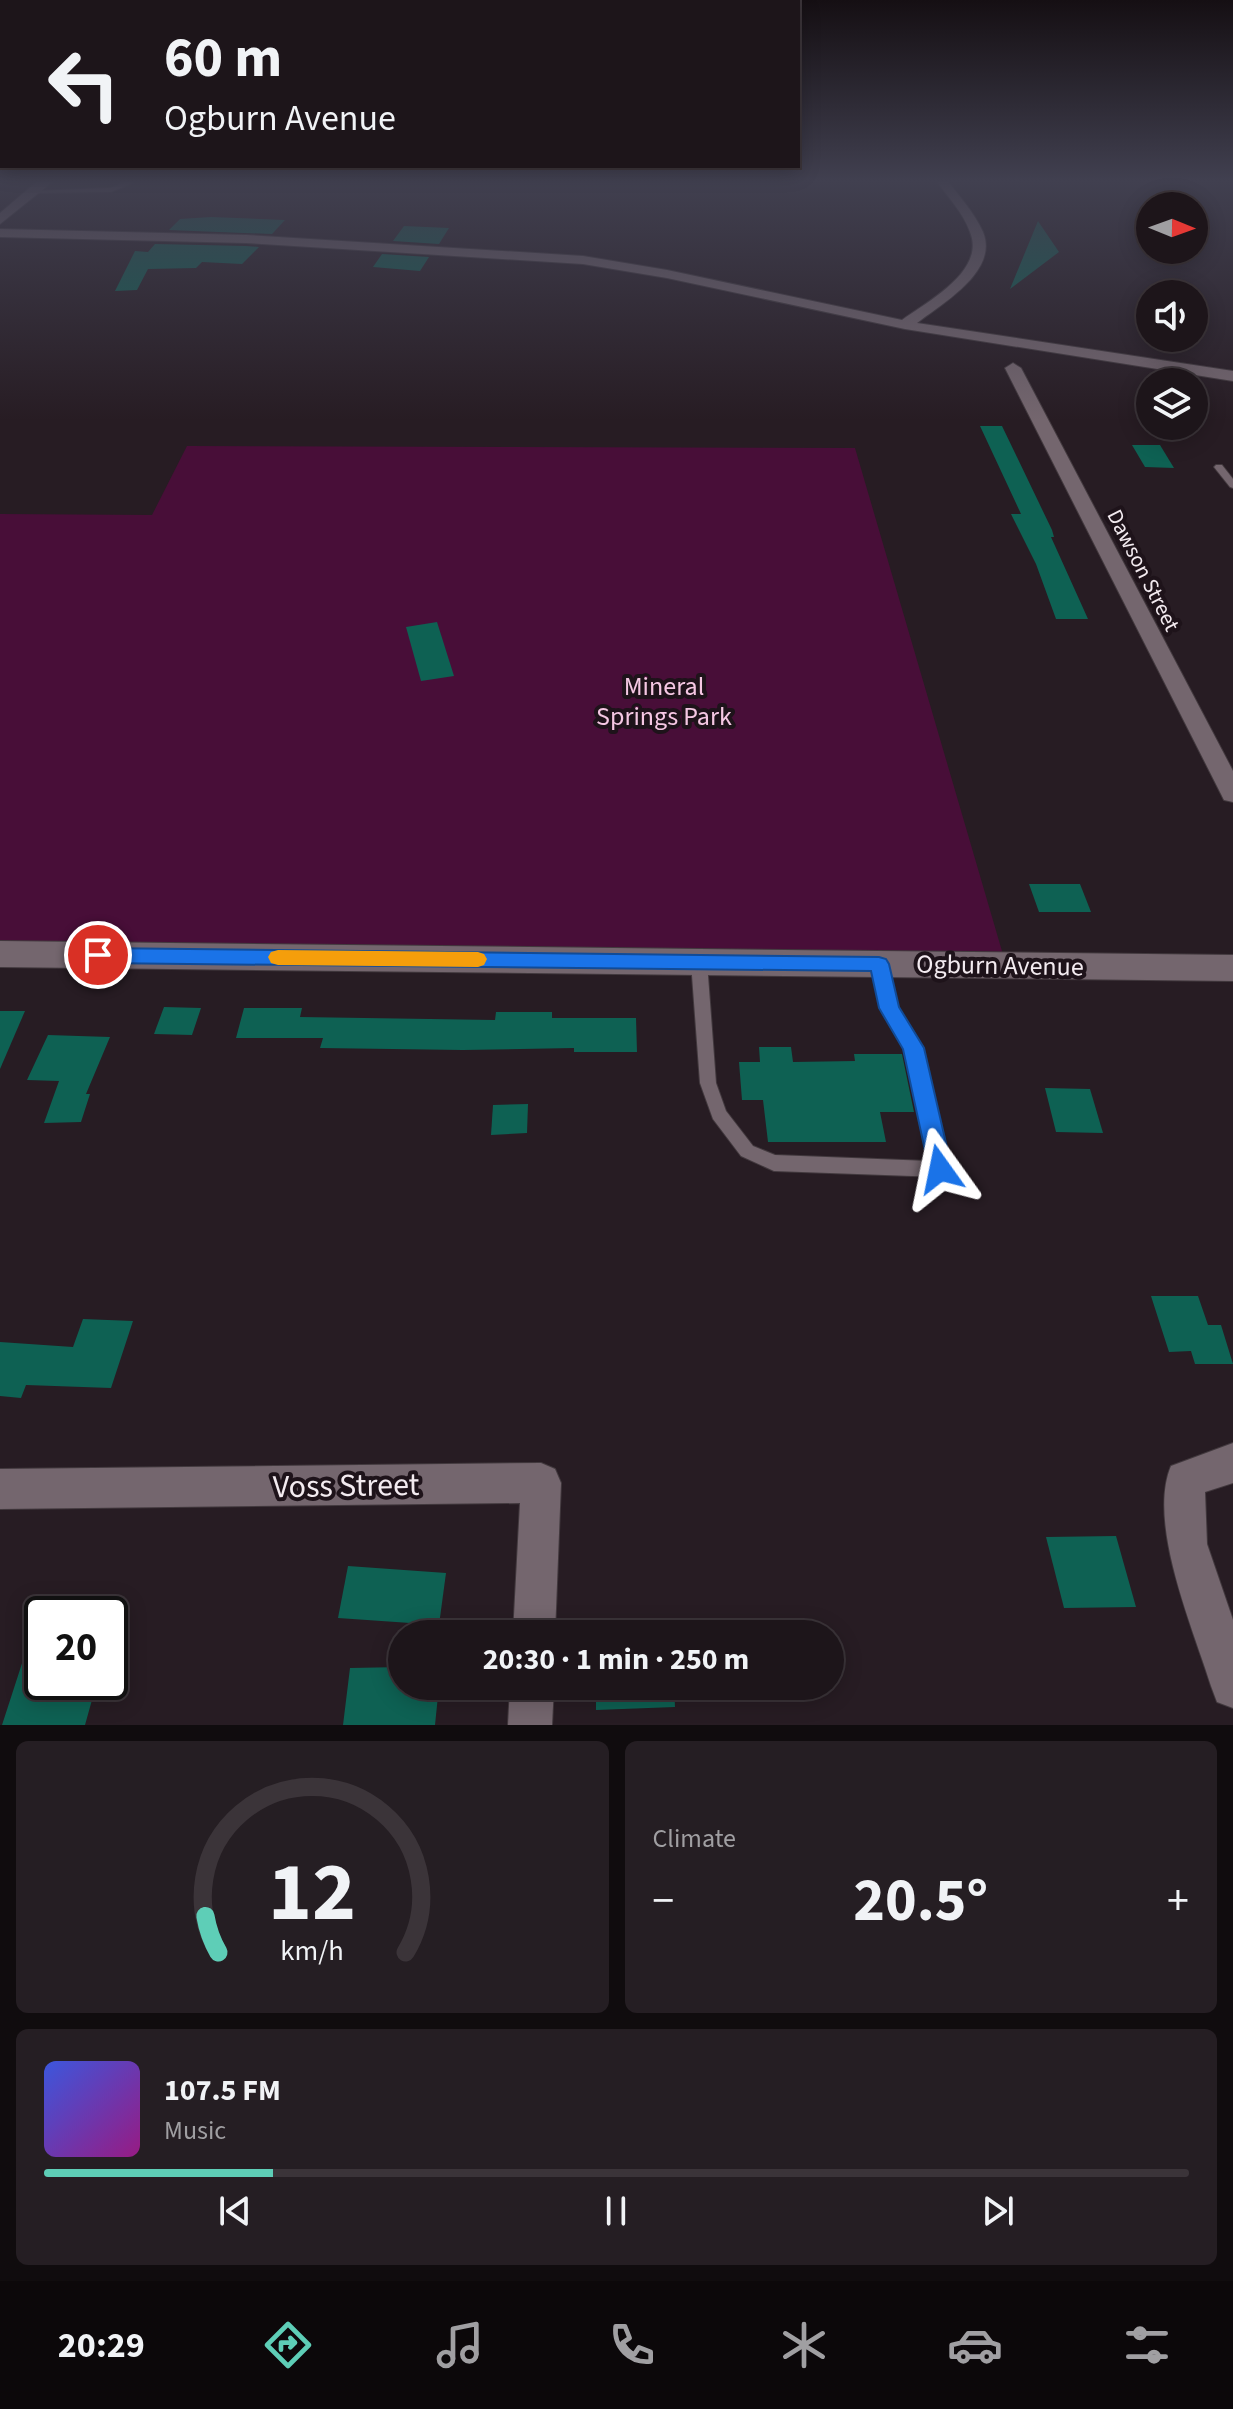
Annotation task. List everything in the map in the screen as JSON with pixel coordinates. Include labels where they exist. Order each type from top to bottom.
[{"type":"street","points":[[571,260],[667,274],[905,325],[1233,376]]},
{"type":"street","points":[[905,325],[970,272],[980,260]]},
{"type":"street","name":"Dawson Street","points":[[1013,368],[1233,794]]},
{"type":"street","name":"Ogburn Avenue","points":[[0,954],[1233,968]]},
{"type":"street","points":[[1233,1463],[1185,1480],[1187,1544],[1233,1686]]},
{"type":"street","name":"Voss Street","points":[[0,1489],[541,1483],[535,1620]]},
{"type":"street","points":[[530,1725],[531,1700]]},
{"type":"lane","points":[[1219,467],[1233,485]]},
{"type":"lane","points":[[699,962],[708,1083],[719,1114],[747,1151],[774,1163],[940,1169],[913,1048],[889,1008],[879,964]]},
{"type":"green space","name":"Mineral Springs Park","points":[[187,446],[855,448],[1004,958],[0,949],[0,514],[152,515]]},
{"type":"building","points":[[131,260],[246,260],[242,264],[202,262],[196,268],[148,269],[137,290],[115,291]]},
{"type":"building","points":[[378,260],[427,260],[420,271],[373,267]]},
{"type":"building","points":[[1022,260],[1049,260],[1010,289]]},
{"type":"building","points":[[980,426],[1002,426],[1052,530],[1054,537],[1051,537],[1088,619],[1056,619],[1036,564],[1011,514],[1021,514]]},
{"type":"building","points":[[1132,445],[1160,445],[1174,468],[1145,467]]},
{"type":"building","points":[[437,622],[454,676],[421,681],[406,627]]},
{"type":"building","points":[[1029,884],[1080,884],[1091,912],[1039,912]]},
{"type":"building","points":[[164,1007],[201,1008],[192,1035],[154,1034]]},
{"type":"building","points":[[244,1008],[302,1008],[300,1017],[495,1020],[496,1012],[552,1012],[552,1018],[636,1018],[637,1052],[574,1052],[574,1048],[320,1048],[323,1038],[236,1038]]},
{"type":"building","points":[[0,1011],[25,1011],[0,1069]]},
{"type":"building","points":[[48,1035],[110,1037],[86,1094],[90,1094],[81,1122],[44,1123],[59,1081],[27,1080]]},
{"type":"building","points":[[759,1047],[791,1047],[793,1062],[855,1061],[854,1054],[902,1054],[914,1112],[880,1112],[886,1142],[768,1142],[763,1100],[742,1100],[739,1062],[760,1062]]},
{"type":"building","points":[[1045,1088],[1090,1089],[1103,1133],[1056,1132]]},
{"type":"building","points":[[528,1104],[527,1133],[491,1135],[493,1105]]},
{"type":"building","points":[[1151,1296],[1198,1296],[1208,1325],[1221,1325],[1233,1364],[1195,1364],[1191,1351],[1169,1352]]},
{"type":"building","points":[[83,1319],[133,1321],[111,1388],[26,1385],[21,1398],[0,1396],[0,1342],[73,1347]]},
{"type":"building","points":[[1116,1536],[1136,1607],[1064,1608],[1046,1537]]},
{"type":"building","points":[[348,1566],[446,1573],[440,1620],[388,1621],[338,1618]]},
{"type":"building","points":[[24,1657],[24,1700],[92,1700],[85,1725],[2,1725]]},
{"type":"building","points":[[388,1667],[388,1700],[438,1700],[435,1725],[343,1725],[350,1668]]},
{"type":"building","points":[[596,1700],[675,1700],[675,1707],[596,1710]]},
{"type":"slow traffic","points":[[278,957],[478,959]]},
{"type":"route","points":[[98,955],[879,964],[889,1008],[913,1048],[940,1169]]}]
